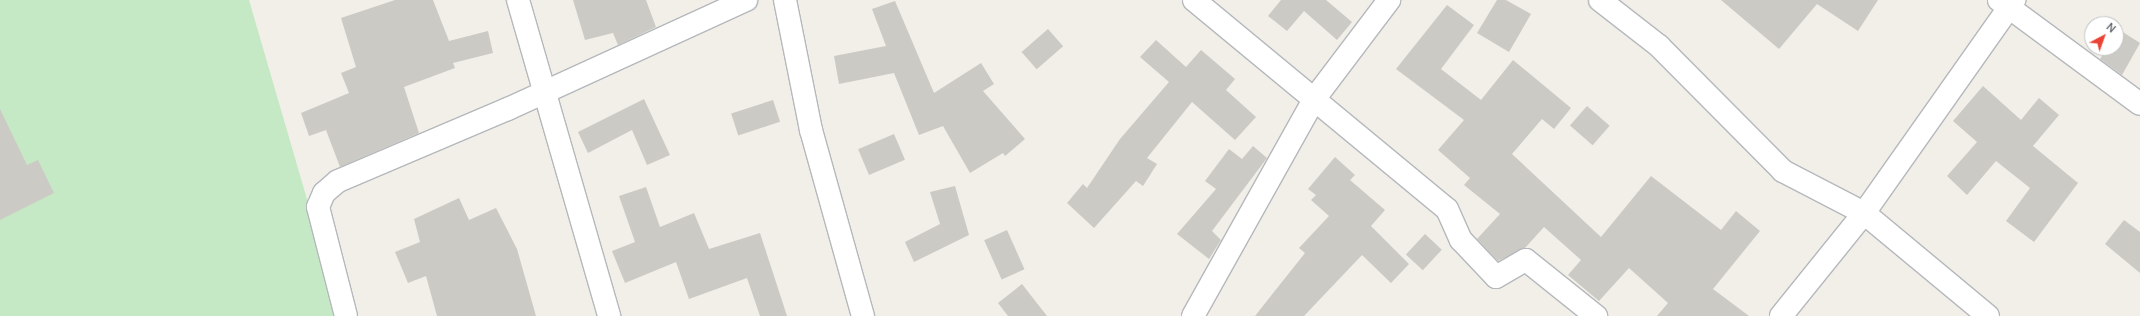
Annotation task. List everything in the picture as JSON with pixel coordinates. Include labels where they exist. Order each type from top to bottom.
[{"type":"street","points":[[518,0],[543,93],[608,316]]},
{"type":"street","points":[[346,316],[318,207],[324,193],[338,181],[543,93],[746,0]]},
{"type":"street","points":[[785,0],[811,130],[863,316]]},
{"type":"street","points":[[1194,0],[1315,98],[1447,209],[1461,240],[1496,277],[1526,260],[1596,316]]},
{"type":"street","points":[[1193,316],[1315,98],[1389,0]]},
{"type":"street","points":[[1600,0],[1660,46],[1782,171],[1864,213],[1988,316]]},
{"type":"street","points":[[1781,316],[1864,213],[2007,2],[2140,104]]},
{"type":"green space","points":[[0,0],[249,0],[341,316],[0,316]]},
{"type":"building","points":[[395,0],[433,0],[449,41],[488,31],[493,53],[453,63],[455,68],[404,87],[419,133],[340,167],[326,130],[309,136],[301,113],[349,93],[341,73],[356,67],[341,18]]},
{"type":"building","points":[[573,0],[646,0],[656,27],[618,45],[613,33],[585,40]]},
{"type":"building","points":[[1281,0],[1326,0],[1352,22],[1337,40],[1304,11],[1287,31],[1268,16]]},
{"type":"building","points":[[1497,0],[1506,0],[1531,14],[1509,52],[1477,33]]},
{"type":"building","points":[[1721,0],[1878,0],[1858,31],[1817,4],[1779,49]]},
{"type":"building","points":[[895,1],[934,93],[981,63],[994,84],[983,91],[1025,139],[1005,156],[1003,153],[970,173],[943,126],[919,135],[894,73],[839,84],[834,56],[886,46],[872,9]]},
{"type":"building","points":[[1447,5],[1474,25],[1441,69],[1481,100],[1513,60],[1571,108],[1554,129],[1542,119],[1512,154],[1601,237],[1651,176],[1721,230],[1736,211],[1760,231],[1713,289],[1749,316],[1657,316],[1668,303],[1629,268],[1599,301],[1568,275],[1581,260],[1544,227],[1525,248],[1498,261],[1477,239],[1500,214],[1464,185],[1470,178],[1438,150],[1464,120],[1396,69]]},
{"type":"building","points":[[1048,29],[1063,46],[1037,69],[1022,52]]},
{"type":"building","points":[[2124,33],[2140,43],[2122,75],[2100,59],[2102,56],[2124,56]]},
{"type":"building","points":[[1156,40],[1186,67],[1201,50],[1235,79],[1226,90],[1256,117],[1235,140],[1192,102],[1147,158],[1157,164],[1143,186],[1136,181],[1094,228],[1067,203],[1083,184],[1087,188],[1120,139],[1169,82],[1140,57]]},
{"type":"building","points":[[1983,86],[2021,120],[2039,98],[2059,115],[2033,146],[2078,183],[2034,242],[2006,221],[2030,188],[1996,161],[1967,195],[1947,176],[1977,142],[1953,121]]},
{"type":"building","points":[[644,99],[670,155],[647,165],[632,130],[588,153],[578,132]]},
{"type":"building","points":[[773,100],[780,122],[738,135],[731,114]]},
{"type":"building","points":[[1587,106],[1610,126],[1593,145],[1570,126]]},
{"type":"building","points":[[0,109],[27,165],[38,160],[54,193],[0,220]]},
{"type":"building","points":[[894,134],[905,160],[869,175],[858,149]]},
{"type":"building","points":[[1253,146],[1267,158],[1212,231],[1221,240],[1209,259],[1177,234],[1216,189],[1205,181],[1229,149],[1242,159]]},
{"type":"building","points":[[1335,157],[1355,175],[1350,180],[1385,210],[1371,226],[1409,264],[1391,283],[1362,255],[1304,316],[1255,316],[1305,253],[1299,248],[1329,216],[1311,200],[1316,195],[1308,189]]},
{"type":"building","points":[[955,186],[969,235],[914,262],[905,242],[940,224],[930,192]]},
{"type":"building","points":[[646,187],[660,227],[694,213],[709,249],[760,233],[787,316],[760,316],[747,278],[689,299],[676,262],[625,283],[612,251],[635,242],[619,196]]},
{"type":"building","points":[[459,198],[469,220],[496,208],[517,249],[536,316],[437,316],[426,276],[408,283],[395,252],[420,242],[414,219]]},
{"type":"building","points":[[2124,220],[2140,232],[2140,273],[2105,244]]},
{"type":"building","points":[[1007,230],[1024,269],[1002,279],[984,240]]},
{"type":"building","points":[[1425,234],[1442,250],[1423,270],[1406,254]]},
{"type":"building","points":[[1022,284],[1047,316],[1008,316],[998,303]]}]
